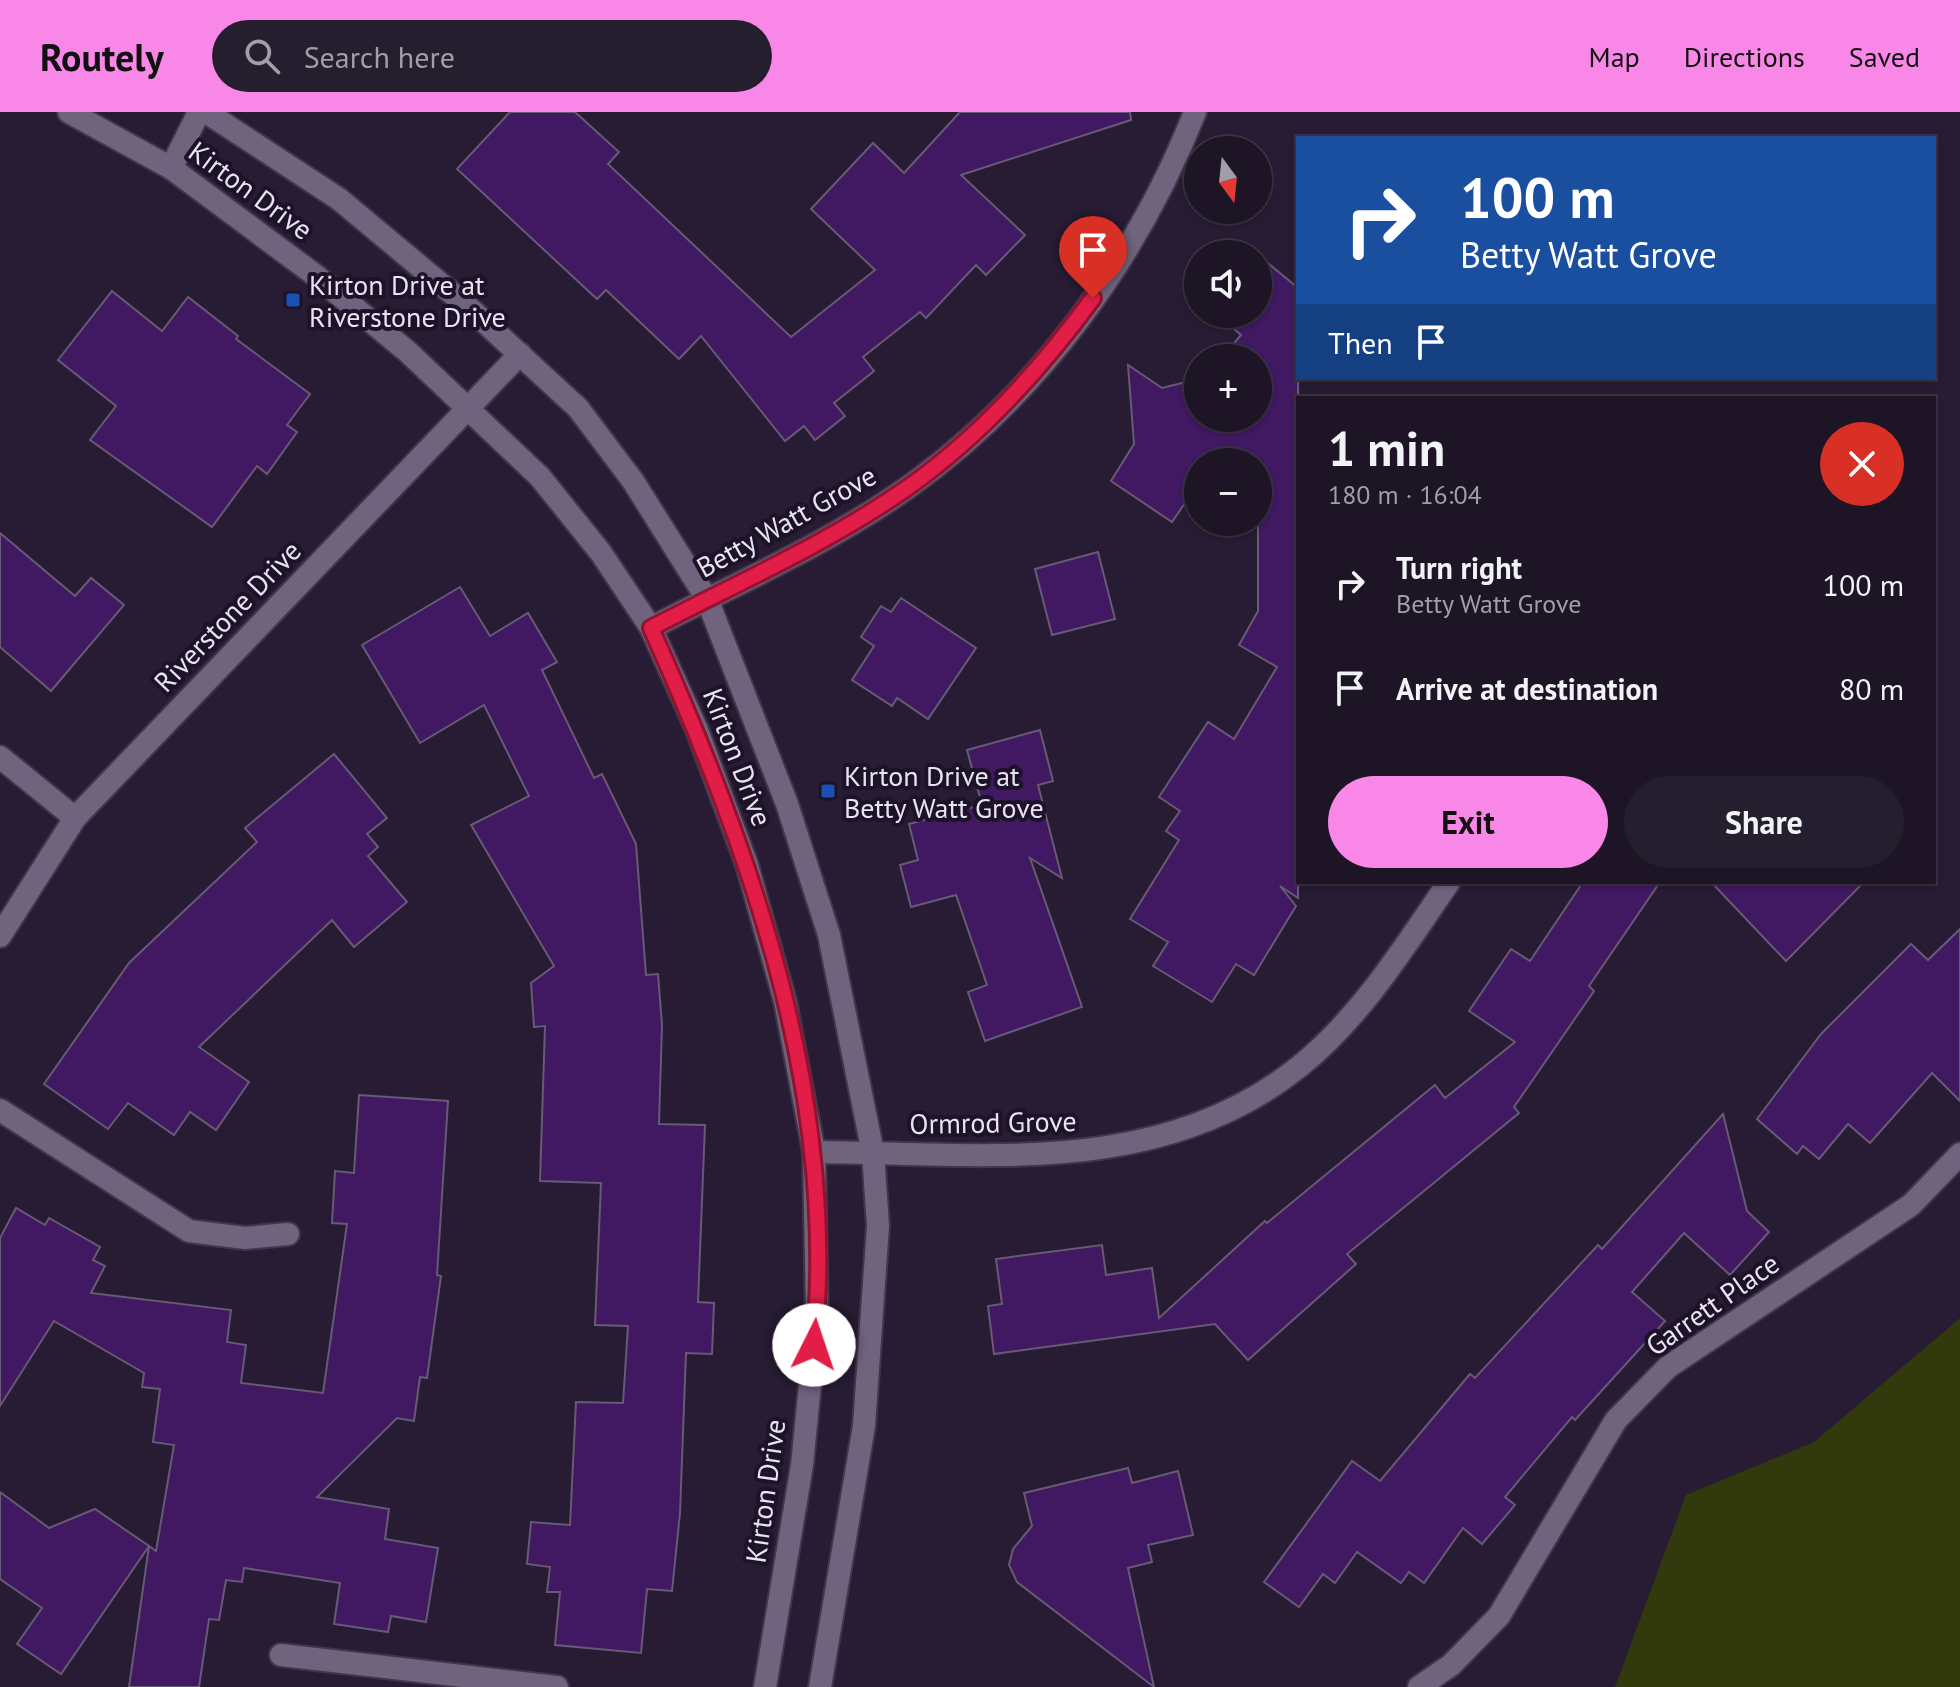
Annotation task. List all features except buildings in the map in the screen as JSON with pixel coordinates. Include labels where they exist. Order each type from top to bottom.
[{"type":"street","name":"Kirton Drive","points":[[69,112],[171,168],[315,275],[408,352],[540,477],[601,553],[651,628],[697,730],[747,865],[785,1001],[814,1152],[817,1315],[802,1465],[765,1687]]},
{"type":"street","points":[[171,168],[199,112]]},
{"type":"street","name":"Kirton Drive","points":[[206,112],[339,199],[520,354],[578,408],[633,481],[707,599],[787,804],[829,935],[873,1153],[878,1226],[864,1426],[820,1687]]},
{"type":"street","name":"Betty Watt Grove","points":[[651,628],[844,527],[908,487],[978,429],[1056,348],[1129,248],[1180,150],[1195,112]]},
{"type":"street","name":"Riverstone Drive","points":[[0,936],[75,818],[520,354]]},
{"type":"street","points":[[0,757],[75,818]]},
{"type":"street","name":"Ormrod Grove","points":[[814,1152],[1013,1157],[1072,1154],[1157,1138],[1235,1107],[1299,1067],[1350,1018],[1448,884]]},
{"type":"street","points":[[0,1110],[189,1231],[245,1238],[288,1234]]},
{"type":"street","name":"Garrett Place","points":[[1419,1687],[1451,1665],[1499,1616],[1616,1420],[1668,1367],[1911,1205],[1960,1154]]},
{"type":"street","points":[[281,1655],[557,1687]]},
{"type":"green space","points":[[1960,1318],[1960,1687],[1615,1687],[1686,1495],[1814,1442]]},
{"type":"place","name":"Kirton Drive at Riverstone Drive","points":[[293,300]]},
{"type":"place","name":"Kirton Drive at Betty Watt Grove","points":[[828,791]]},
{"type":"route","points":[[814,1345],[817,1315],[814,1152],[785,1001],[747,865],[697,730],[651,628],[832,535],[908,487],[978,429],[1056,348],[1093,298]]}]
